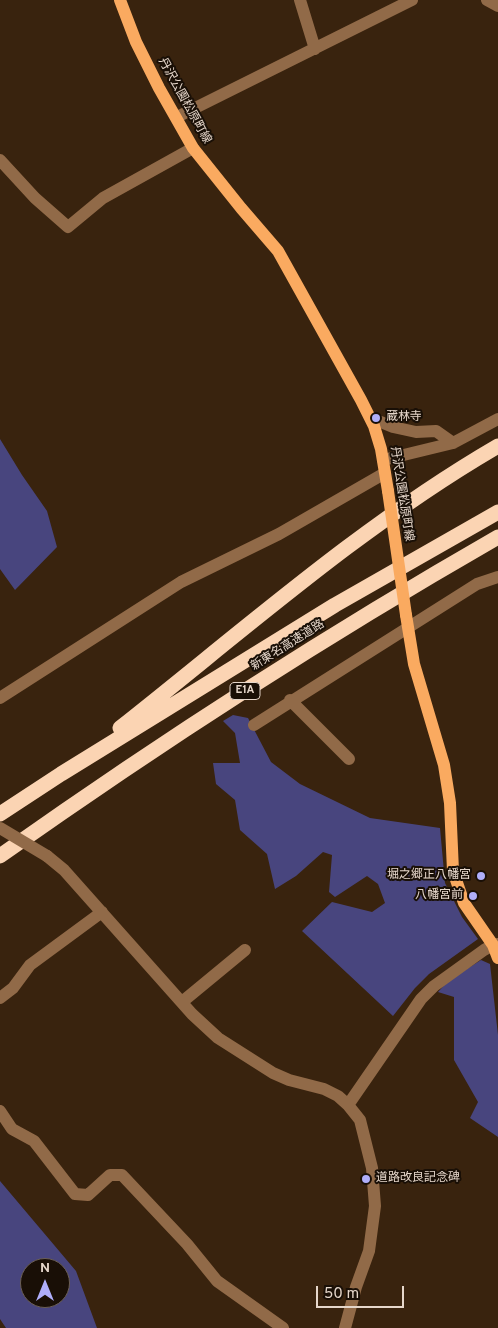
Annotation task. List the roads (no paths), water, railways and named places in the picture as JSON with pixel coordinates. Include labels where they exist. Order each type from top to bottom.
[{"type":"highway","points":[[61,774],[337,555],[403,506],[498,446]]},
{"type":"highway","name":"新東名高速道路","points":[[0,814],[61,774],[335,605],[498,512]]},
{"type":"highway","name":"新東名高速道路","points":[[0,856],[84,796],[205,717],[346,627],[498,537]]},
{"type":"main road","name":"丹沢公園松原町線","points":[[120,0],[136,42],[159,88],[193,148],[278,251],[371,418],[383,460],[414,664],[446,774],[450,803],[452,871],[464,903],[498,958]]},
{"type":"street","points":[[300,0],[315,49]]},
{"type":"street","points":[[177,117],[412,0]]},
{"type":"street","points":[[487,0],[498,6]]},
{"type":"street","points":[[0,160],[35,198],[68,227],[102,198],[193,148]]},
{"type":"street","points":[[371,418],[393,427],[416,432],[436,431],[454,443]]},
{"type":"street","points":[[383,460],[454,443],[498,419]]},
{"type":"street","points":[[0,698],[181,582],[279,534],[385,473]]},
{"type":"street","points":[[254,725],[290,700],[408,629],[477,584],[498,577]]},
{"type":"street","points":[[290,700],[349,760]]},
{"type":"street","points":[[0,828],[47,856],[64,870],[182,1002],[218,1038],[273,1073],[289,1080],[324,1089],[338,1096],[360,1120],[372,1168],[375,1206],[369,1251],[356,1287],[345,1328]]},
{"type":"street","points":[[0,998],[13,988],[30,965],[102,912]]},
{"type":"street","points":[[348,1105],[421,999],[434,986],[492,946]]},
{"type":"street","points":[[182,1002],[245,950]]},
{"type":"street","points":[[0,1111],[12,1129],[34,1141],[75,1194],[88,1195],[110,1175],[122,1175],[218,1280],[283,1328]]},
{"type":"place","name":"蔵林寺","points":[[376,418]]},
{"type":"place","name":"堀之郷正八幡宮","points":[[481,876]]},
{"type":"place","name":"八幡宮前","points":[[473,896]]},
{"type":"place","name":"道路改良記念碑","points":[[366,1179]]}]
